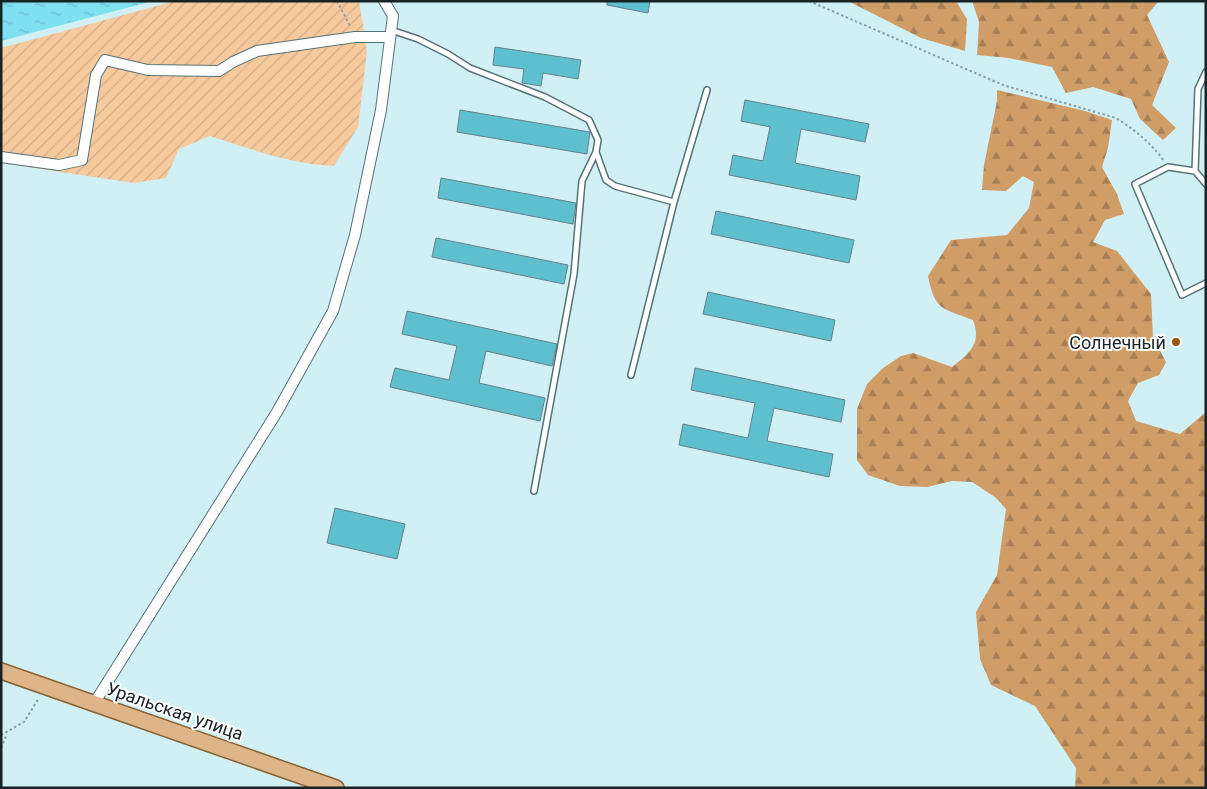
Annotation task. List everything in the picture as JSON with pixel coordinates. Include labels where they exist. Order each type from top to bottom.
[{"type":"main road","name":"Уральская улица","points":[[1,671],[95,702],[336,788]]},
{"type":"street","points":[[95,702],[277,412],[333,311],[355,235],[381,110],[392,16],[384,1]]},
{"type":"street","points":[[1,157],[59,165],[82,160],[96,75],[105,60],[148,70],[219,71],[257,51],[355,36],[390,34]]},
{"type":"lane","points":[[390,34],[418,39],[448,54],[470,68],[545,97],[589,120],[598,140],[596,152],[582,182],[574,274],[534,491]]},
{"type":"lane","points":[[1195,171],[1198,89],[1206,72]]},
{"type":"lane","points":[[631,375],[674,202],[707,90]]},
{"type":"lane","points":[[596,152],[606,180],[615,186],[674,202]]},
{"type":"lane","points":[[1206,184],[1195,171],[1168,167],[1135,184],[1182,294],[1206,283]]},
{"type":"path","points":[[338,1],[355,36]]},
{"type":"path","points":[[809,1],[1003,85],[1116,118],[1133,128],[1155,148],[1168,167]]},
{"type":"path","points":[[1,735],[7,734],[24,722],[46,686]]},
{"type":"path","points":[[1,748],[7,734]]},
{"type":"green space","points":[[848,1],[956,1],[967,19],[965,51],[921,38]]},
{"type":"green space","points":[[972,1],[1159,1],[1147,15],[1169,62],[1152,105],[1176,128],[1163,140],[1140,119],[1131,99],[1093,87],[1066,93],[1052,67],[1009,58],[977,55],[979,22]]},
{"type":"green space","points":[[997,90],[1085,111],[1112,120],[1108,148],[1102,167],[1117,194],[1124,214],[1105,220],[1093,242],[1117,251],[1151,294],[1153,338],[1166,362],[1159,375],[1138,383],[1128,401],[1136,421],[1180,434],[1206,412],[1206,788],[1075,788],[1076,768],[1035,706],[991,685],[980,659],[976,612],[997,575],[1006,509],[995,497],[972,482],[952,481],[927,487],[900,486],[868,475],[857,460],[857,409],[867,384],[883,368],[901,356],[913,353],[952,367],[973,347],[976,335],[973,320],[942,307],[934,296],[928,276],[951,240],[1007,235],[1029,208],[1034,182],[1023,176],[1006,191],[982,190],[984,165],[997,101]]},
{"type":"shaded area","points":[[175,1],[359,1],[367,51],[358,127],[334,166],[286,159],[210,136],[179,149],[166,178],[134,183],[1,163],[1,48]]},
{"type":"water","points":[[1,1],[153,1],[1,41]]},
{"type":"building","points":[[607,1],[650,1],[648,13],[607,5]]},
{"type":"building","points":[[495,47],[581,60],[578,79],[543,73],[541,86],[522,83],[524,69],[493,65]]},
{"type":"building","points":[[745,100],[869,124],[865,142],[801,129],[795,163],[860,176],[856,200],[729,175],[733,155],[763,161],[770,127],[741,121]]},
{"type":"building","points":[[460,110],[590,132],[587,154],[457,132]]},
{"type":"building","points":[[441,178],[576,203],[573,224],[438,198]]},
{"type":"building","points":[[716,211],[854,240],[849,263],[711,234]]},
{"type":"building","points":[[436,238],[568,265],[564,284],[432,257]]},
{"type":"building","points":[[708,292],[835,320],[831,341],[703,314]]},
{"type":"building","points":[[407,311],[557,344],[552,366],[486,351],[479,383],[545,398],[540,421],[390,387],[395,368],[449,380],[457,346],[402,334]]},
{"type":"building","points":[[695,368],[845,400],[841,422],[774,408],[767,441],[833,454],[829,477],[679,445],[683,424],[748,438],[755,403],[691,390]]},
{"type":"building","points":[[335,508],[405,524],[397,559],[327,543]]},
{"type":"place","name":"Солнечный","points":[[1176,342]]}]
